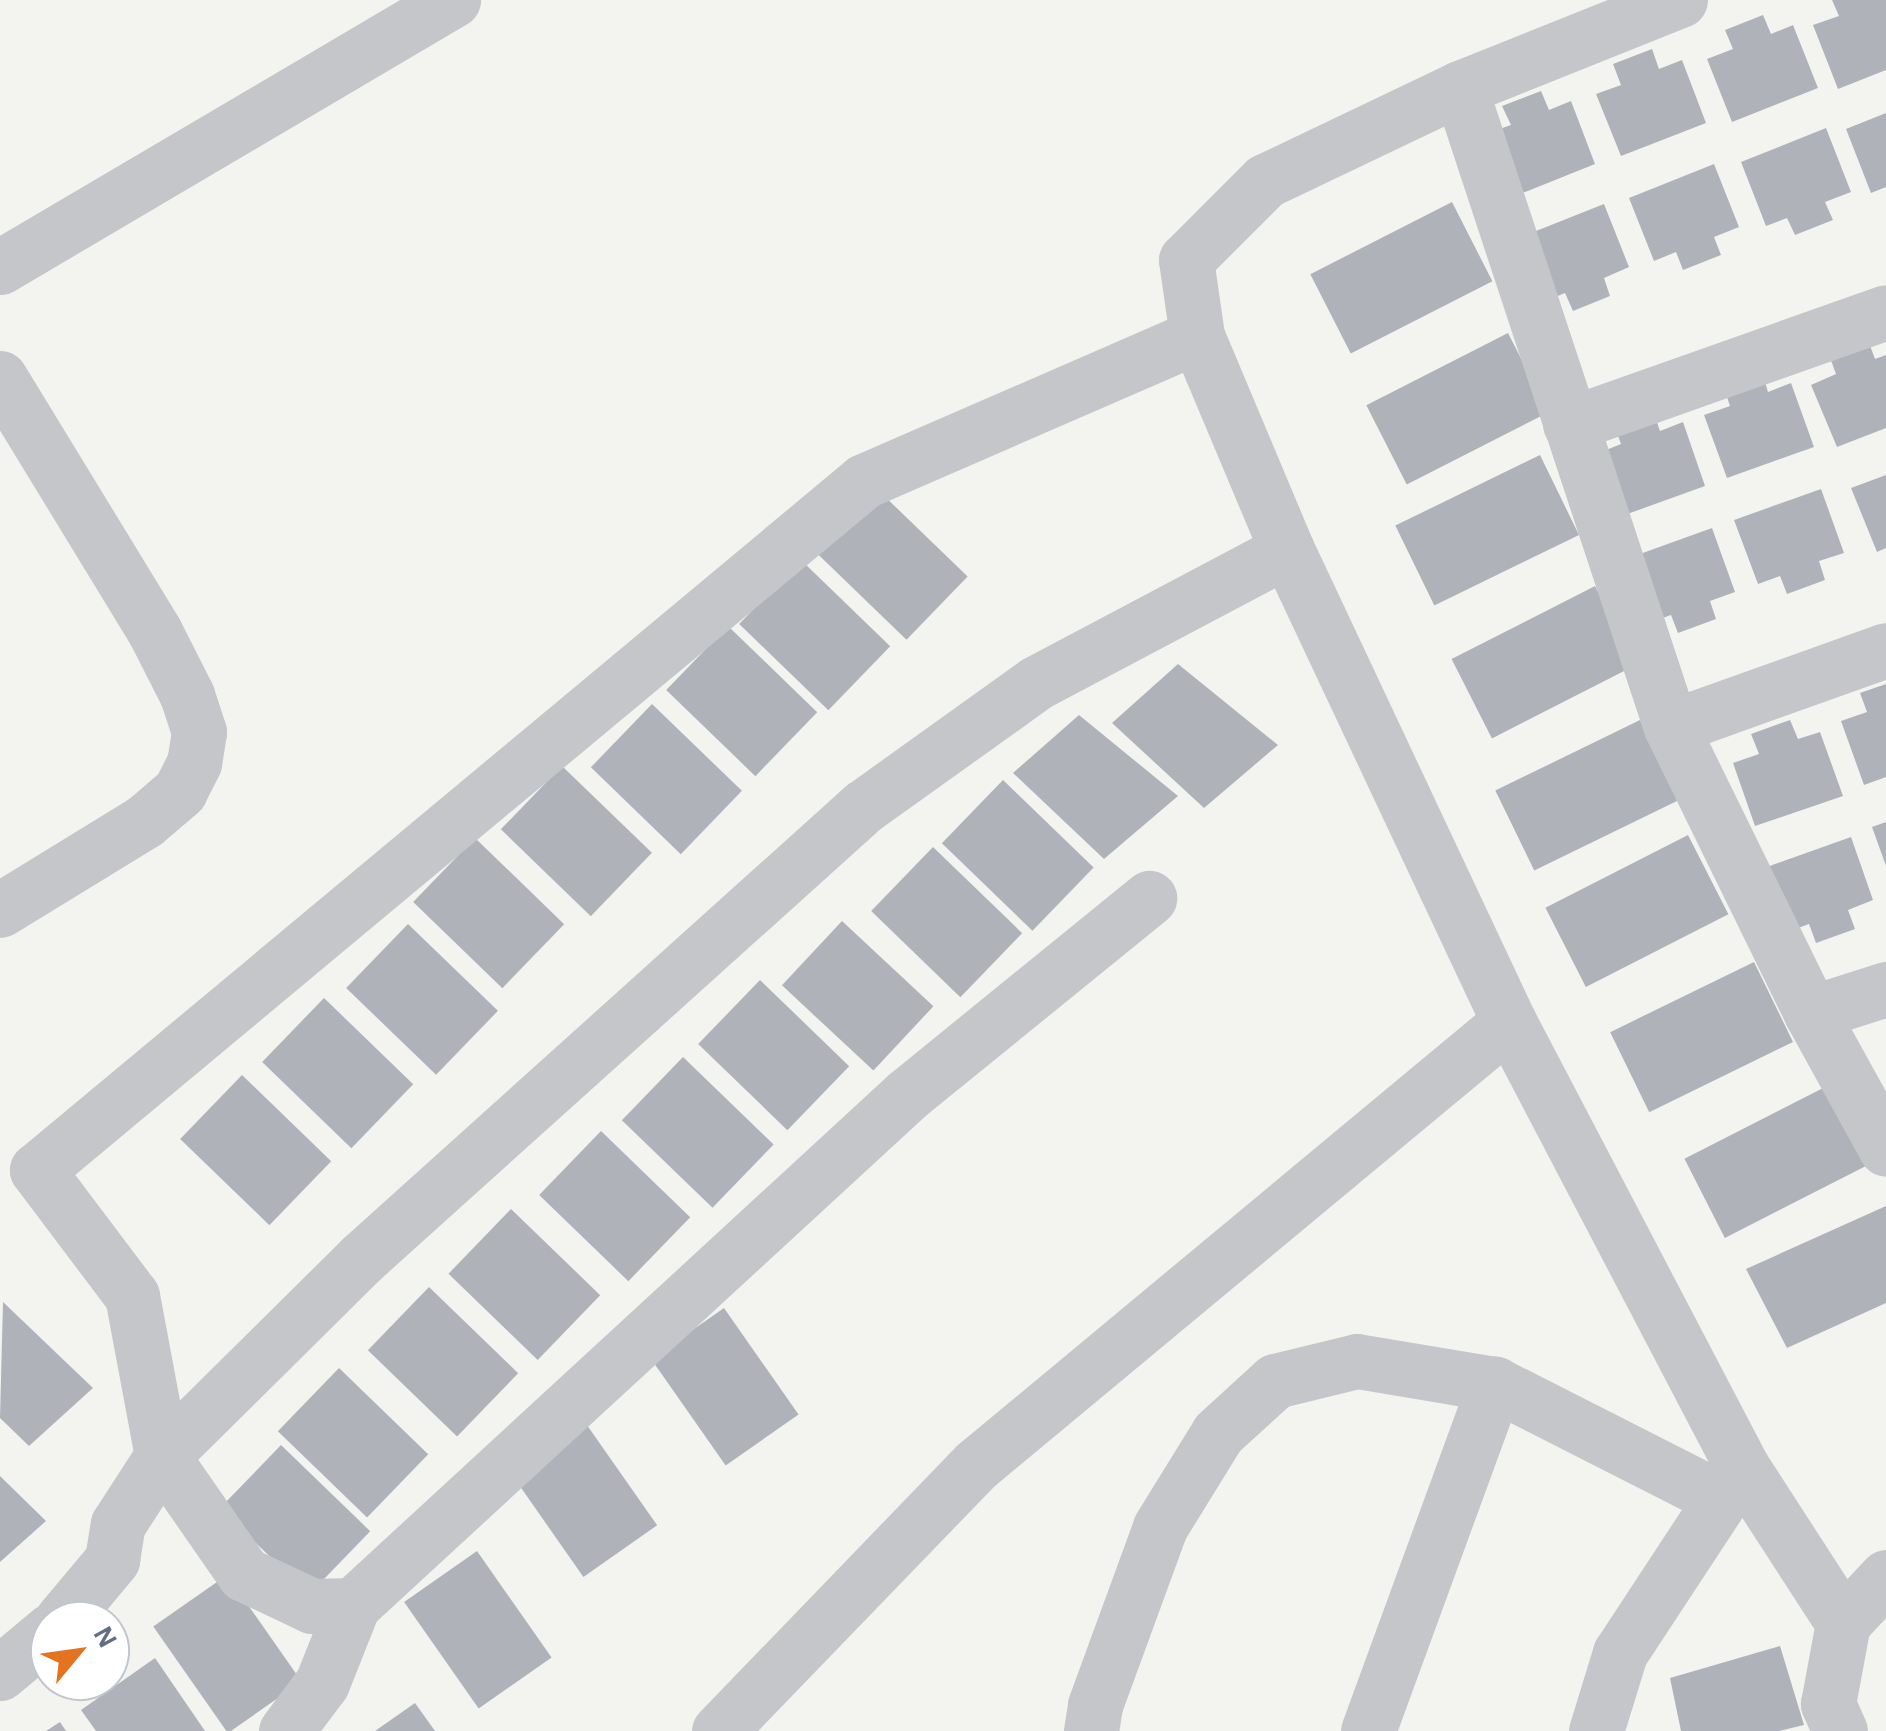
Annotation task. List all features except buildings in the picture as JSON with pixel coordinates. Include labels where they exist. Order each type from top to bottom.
[{"type":"street","points":[[0,267],[454,0]]},
{"type":"street","points":[[1680,0],[1460,88],[1266,181],[1186,260],[1197,336],[1287,550],[1509,1022],[1732,1483],[1843,1623]]},
{"type":"street","points":[[1460,88],[1671,727],[1811,1013],[1886,1149]]},
{"type":"street","points":[[1570,424],[1886,312]]},
{"type":"street","points":[[353,1605],[312,1606],[244,1574],[162,1456],[132,1296],[37,1170],[864,481],[1197,336]]},
{"type":"street","points":[[0,378],[155,632],[199,732],[194,764],[180,792],[145,821],[0,910]]},
{"type":"street","points":[[78,1601],[112,1560],[118,1524],[162,1456],[361,1259],[863,807],[1036,682],[1287,550]]},
{"type":"street","points":[[1671,727],[1886,650]]},
{"type":"street","points":[[286,1731],[322,1683],[353,1605],[908,1094],[1150,898]]},
{"type":"street","points":[[1811,1013],[1886,989]]},
{"type":"street","points":[[719,1731],[976,1465],[1509,1022]]},
{"type":"street","points":[[1091,1731],[1095,1705],[1160,1527],[1218,1433],[1275,1381],[1357,1361],[1496,1384],[1732,1483]]},
{"type":"street","points":[[1368,1731],[1496,1384]]},
{"type":"street","points":[[1596,1731],[1620,1652],[1732,1483]]},
{"type":"street","points":[[1840,1731],[1828,1704],[1843,1623],[1886,1577]]},
{"type":"street","points":[[0,1673],[30,1648]]}]
